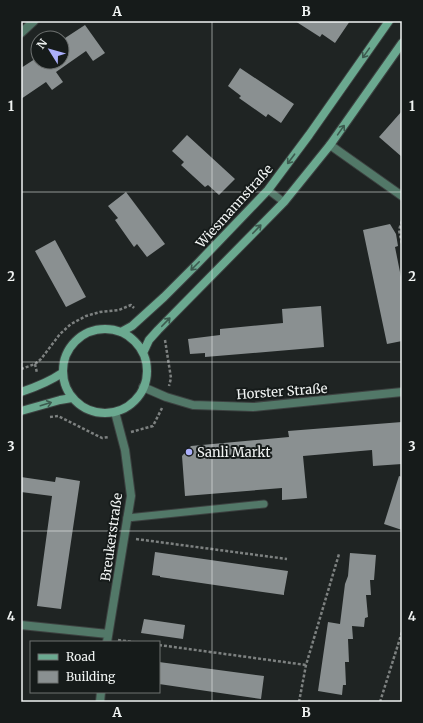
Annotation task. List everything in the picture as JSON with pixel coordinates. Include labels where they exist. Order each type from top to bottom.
[{"type":"main road","name":"Wiesmannstraße","points":[[121,332],[132,326],[198,263],[268,190],[309,135],[389,21]]},
{"type":"main road","points":[[143,353],[149,340],[158,330],[284,202],[330,145],[402,43]]},
{"type":"main road","points":[[105,328],[118,330],[130,336],[143,353],[147,371],[145,384],[139,396],[129,406],[115,412],[104,414],[91,412],[79,405],[70,396],[64,384],[62,373],[64,358],[70,346],[79,336],[91,330],[105,328]]},
{"type":"main road","points":[[21,392],[53,380],[62,373]]},
{"type":"main road","points":[[21,411],[72,398]]},
{"type":"street","points":[[21,33],[34,21]]},
{"type":"street","points":[[330,145],[402,196]]},
{"type":"street","name":"Horster Straße","points":[[143,387],[166,397],[193,405],[252,407],[402,392]]},
{"type":"street","name":"Breukerstraße","points":[[108,638],[131,496],[125,450],[115,412]]},
{"type":"street","points":[[21,625],[108,638]]},
{"type":"lane","points":[[268,190],[284,202]]},
{"type":"lane","points":[[127,518],[264,504]]},
{"type":"path","points":[[402,221],[399,230],[402,244]]},
{"type":"path","points":[[21,370],[35,364],[41,359],[60,334],[71,324],[86,316],[100,312],[119,310],[131,304],[143,316]]},
{"type":"path","points":[[46,404],[49,416],[58,416],[102,438],[121,436],[154,426],[166,397],[171,378],[166,341],[158,330]]},
{"type":"path","points":[[35,364],[41,385]]},
{"type":"path","points":[[124,537],[287,560]]},
{"type":"path","points":[[300,702],[306,665],[339,554]]},
{"type":"path","points":[[380,702],[402,632]]},
{"type":"path","points":[[160,646],[306,665]]},
{"type":"building","points":[[295,21],[350,21],[335,43],[322,34],[320,37]]},
{"type":"building","points":[[85,25],[105,53],[93,61],[86,51],[70,62],[70,35]]},
{"type":"building","points":[[30,62],[30,70],[59,70],[56,72],[63,82],[52,90],[46,82],[21,99],[21,68]]},
{"type":"building","points":[[240,68],[294,104],[281,123],[268,114],[266,117],[239,98],[241,96],[228,86]]},
{"type":"building","points":[[402,111],[402,157],[379,137]]},
{"type":"building","points":[[187,135],[235,179],[219,195],[208,185],[205,187],[181,165],[184,162],[172,151]]},
{"type":"building","points":[[126,192],[165,244],[147,257],[137,244],[134,247],[115,220],[118,218],[108,206]]},
{"type":"building","points":[[390,224],[396,234],[398,246],[395,247],[402,282],[402,341],[387,344],[363,230]]},
{"type":"building","points":[[55,240],[86,297],[66,307],[35,251]]},
{"type":"building","points":[[321,306],[324,347],[205,357],[205,353],[190,354],[188,339],[220,335],[220,329],[283,323],[282,309]]},
{"type":"building","points":[[402,422],[402,464],[373,466],[372,450],[303,456],[307,498],[282,500],[282,488],[185,496],[182,456],[191,446],[289,437],[288,431]]},
{"type":"building","points":[[399,476],[402,477],[402,530],[384,524]]},
{"type":"building","points":[[21,477],[55,482],[56,477],[80,481],[61,609],[37,606],[52,496],[21,492]]},
{"type":"building","points":[[155,552],[288,571],[284,595],[152,575]]},
{"type":"building","points":[[350,553],[376,555],[374,580],[370,580],[371,595],[366,595],[368,617],[365,618],[364,627],[352,626],[353,639],[348,639],[349,662],[345,662],[346,685],[343,685],[342,695],[318,691],[328,622],[340,624],[345,584],[348,576]]},
{"type":"building","points":[[144,619],[185,625],[183,639],[141,633]]},
{"type":"building","points":[[160,662],[264,676],[261,699],[160,684]]},
{"type":"place","name":"Sanli Markt","points":[[189,452]]}]
